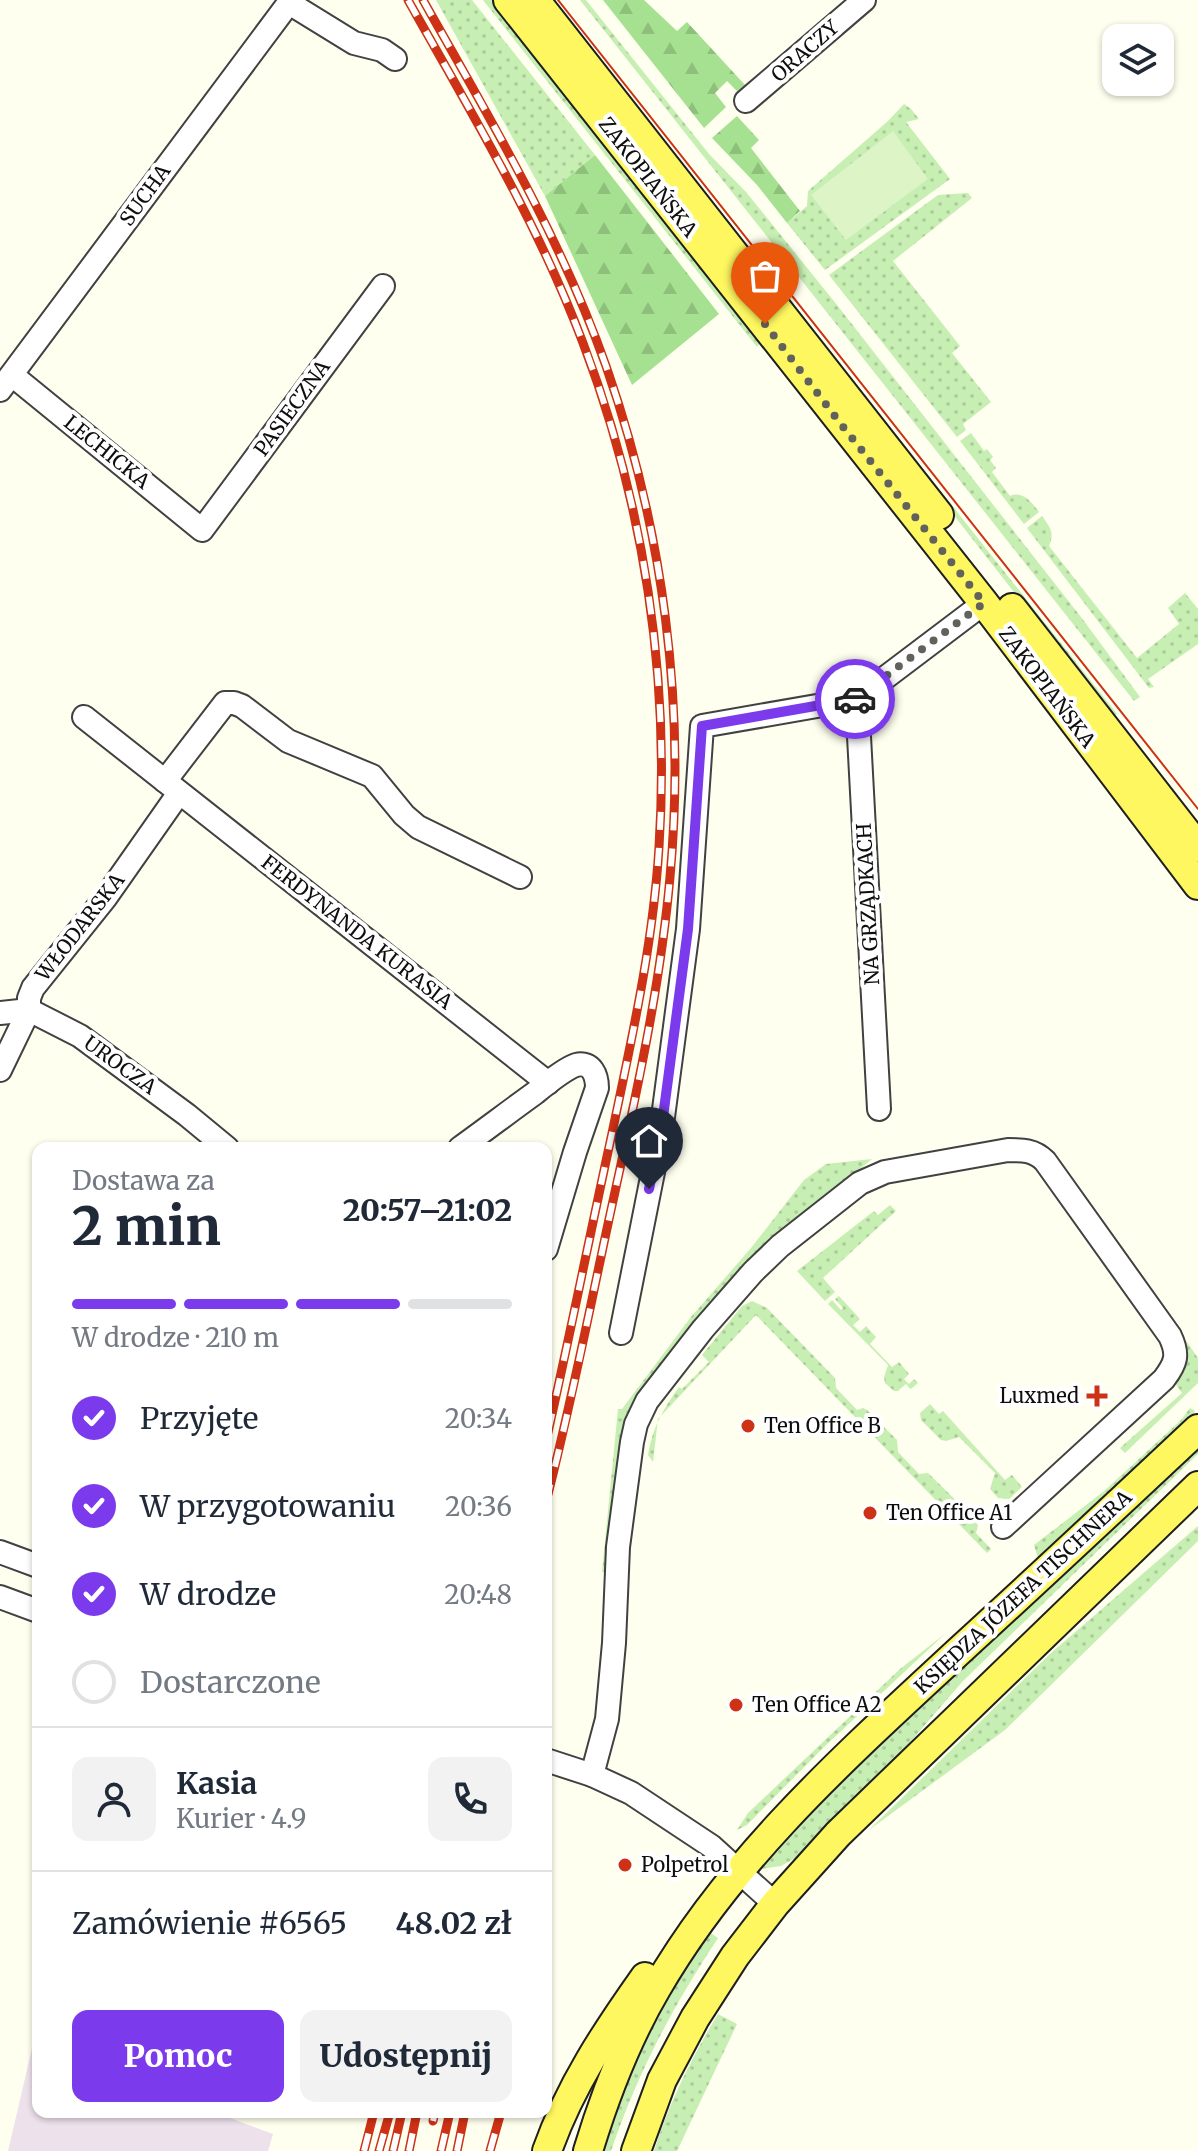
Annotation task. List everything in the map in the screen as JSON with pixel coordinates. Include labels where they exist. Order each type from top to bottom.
[{"type":"main road","name":"ZAKOPIAŃSKA","points":[[508,0],[984,603],[1198,885]]},
{"type":"main road","name":"ZAKOPIAŃSKA","points":[[535,0],[1198,847]]},
{"type":"main road","name":"KSIĘDZA JÓZEFA TISCHNERA","points":[[588,2151],[608,2091],[655,1990],[694,1929],[739,1870],[857,1745],[1198,1429]]},
{"type":"main road","points":[[636,2151],[662,2080],[695,2018],[735,1956],[775,1904],[838,1834],[1198,1486]]},
{"type":"main road","points":[[547,2151],[567,2099],[605,2033],[654,1966],[694,1929]]},
{"type":"street","name":"ORACZY","points":[[746,101],[864,0]]},
{"type":"street","points":[[290,1],[354,43],[382,50],[395,59]]},
{"type":"street","name":"SUCHA","points":[[6,382],[290,1]]},
{"type":"street","name":"PASIECZNA","points":[[202,530],[383,286]]},
{"type":"street","name":"LECHICKA","points":[[6,382],[202,530]]},
{"type":"street","points":[[621,1333],[661,1132],[672,1054],[688,929],[702,726],[857,699],[984,603]]},
{"type":"street","name":"NA GRZĄDKACH","points":[[857,699],[879,1109]]},
{"type":"street","points":[[172,787],[225,703],[234,703],[288,741],[372,776],[418,827],[520,877]]},
{"type":"street","name":"FERDYNANDA KURASIA","points":[[84,717],[548,1083]]},
{"type":"street","name":"WŁODARSKA","points":[[0,1070],[29,1010],[33,988],[106,897],[172,787]]},
{"type":"street","points":[[0,1013],[29,1010]]},
{"type":"street","name":"UROCZA","points":[[29,1010],[80,1036],[220,1142]]},
{"type":"street","points":[[468,1142],[548,1083],[578,1065],[595,1071],[597,1088],[552,1229]]},
{"type":"street","points":[[592,1775],[607,1719],[618,1547],[632,1442],[636,1424],[647,1401],[727,1300],[762,1263],[860,1183],[885,1172],[1022,1150],[1039,1155],[1045,1161],[1170,1336],[1176,1358],[1164,1379],[1003,1527]]},
{"type":"street","points":[[0,1552],[32,1564]]},
{"type":"street","points":[[0,1597],[32,1609]]},
{"type":"street","points":[[552,1762],[592,1775],[631,1793],[711,1846],[775,1904]]},
{"type":"shaded area","points":[[32,2048],[32,2118],[230,2118],[273,2134],[268,2151],[8,2151]]},
{"type":"green space","points":[[436,0],[472,0],[595,155],[545,196]]},
{"type":"green space","points":[[483,0],[494,0],[763,339],[757,347]]},
{"type":"green space","points":[[552,0],[1117,714],[1110,716]]},
{"type":"green space","points":[[580,0],[586,0],[709,154],[746,192],[837,305],[1140,697],[1134,701]]},
{"type":"green space","points":[[603,0],[644,0],[677,31],[687,22],[745,85],[737,91],[727,81],[715,93],[726,107],[704,128]]},
{"type":"green space","points":[[904,104],[919,119],[906,122],[950,179],[825,270],[787,223],[807,206],[808,191]]},
{"type":"green space","points":[[737,116],[759,140],[751,148],[800,211],[787,223],[757,185],[712,138]]},
{"type":"green space","points":[[893,131],[928,179],[846,240],[811,195]]},
{"type":"green space","points":[[595,155],[719,314],[632,385],[545,196]]},
{"type":"green space","points":[[968,193],[972,198],[893,261],[960,346],[952,353],[991,402],[963,424],[966,430],[957,437],[829,275],[938,195]]},
{"type":"green space","points":[[971,433],[984,451],[987,449],[993,457],[990,460],[996,468],[992,472],[1010,496],[1023,496],[1039,512],[1024,524],[960,441]]},
{"type":"green space","points":[[1042,516],[1051,530],[1049,546],[1137,658],[1179,624],[1168,608],[1185,593],[1198,609],[1198,644],[1148,679],[1154,687],[1149,688],[1027,528]]},
{"type":"green space","points":[[872,1159],[756,1254],[642,1387],[624,1431],[619,1454],[607,1573],[602,1572],[618,1409],[622,1409],[691,1317],[804,1180],[826,1164]]},
{"type":"green space","points":[[890,1205],[896,1211],[823,1278],[835,1292],[825,1301],[797,1271],[874,1211],[878,1215]]},
{"type":"green space","points":[[839,1296],[860,1319],[853,1325],[860,1332],[866,1326],[876,1337],[870,1344],[892,1367],[899,1362],[909,1374],[904,1379],[909,1384],[914,1379],[918,1383],[911,1389],[906,1384],[894,1391],[885,1383],[888,1365],[828,1304],[832,1300],[841,1310],[843,1308],[835,1299]]},
{"type":"green space","points":[[752,1301],[767,1308],[835,1378],[836,1388],[857,1410],[867,1410],[897,1440],[898,1452],[919,1474],[928,1473],[976,1520],[976,1533],[991,1549],[987,1553],[756,1315],[661,1416],[679,1387],[682,1389],[709,1362],[702,1355],[742,1306]]},
{"type":"green space","points":[[1175,1325],[1198,1358],[1198,1383],[1125,1453],[1120,1448],[1182,1393],[1175,1383]]},
{"type":"green space","points":[[930,1404],[939,1414],[943,1411],[1005,1480],[1012,1475],[1022,1487],[1009,1499],[998,1498],[990,1489],[995,1473],[959,1437],[941,1440],[921,1420],[920,1413]]},
{"type":"green space","points":[[1190,1408],[1195,1411],[1186,1423],[1038,1558],[1034,1545],[1103,1492]]},
{"type":"green space","points":[[658,1423],[653,1462],[648,1455]]},
{"type":"green space","points":[[1198,1446],[1198,1454],[963,1681],[892,1763],[801,1855],[781,1866],[761,1869],[784,1839],[837,1784]]},
{"type":"green space","points":[[1198,1526],[1198,1541],[1005,1730],[869,1830],[1051,1653]]},
{"type":"green space","points":[[946,1633],[824,1747],[747,1825],[737,1830],[748,1813],[900,1669]]},
{"type":"green space","points":[[708,1931],[718,1938],[657,2041],[611,2151],[600,2151],[626,2080],[655,2016]]},
{"type":"green space","points":[[718,2014],[737,2024],[677,2151],[654,2151],[682,2081]]},
{"type":"tram line","points":[[558,0],[1198,809]]},
{"type":"railway","points":[[408,0],[524,211],[583,343],[622,465],[637,528],[656,655],[661,783],[652,921],[626,1066],[552,1413]]},
{"type":"railway","points":[[423,0],[546,224],[606,366],[626,428],[656,554],[672,682],[674,812],[660,961],[629,1127],[552,1477]]},
{"type":"railway","points":[[364,2151],[372,2118]]},
{"type":"railway","points":[[379,2151],[388,2118]]},
{"type":"railway","points":[[393,2151],[401,2118]]},
{"type":"railway","points":[[409,2151],[416,2118]]},
{"type":"railway","points":[[441,2151],[449,2118]]},
{"type":"railway","points":[[457,2151],[464,2118]]},
{"type":"railway","points":[[490,2151],[499,2118]]},
{"type":"way so far","points":[[765,324],[984,603],[855,699]]},
{"type":"place","name":"Luxmed","points":[[1097,1396]]},
{"type":"place","name":"Ten Office B","points":[[748,1426]]},
{"type":"place","name":"Ten Office A1","points":[[870,1513]]},
{"type":"place","name":"Ten Office A2","points":[[736,1705]]},
{"type":"place","name":"Polpetrol","points":[[625,1865]]},
{"type":"route","points":[[649,1189],[661,1132],[688,929],[702,726],[855,699]]}]
